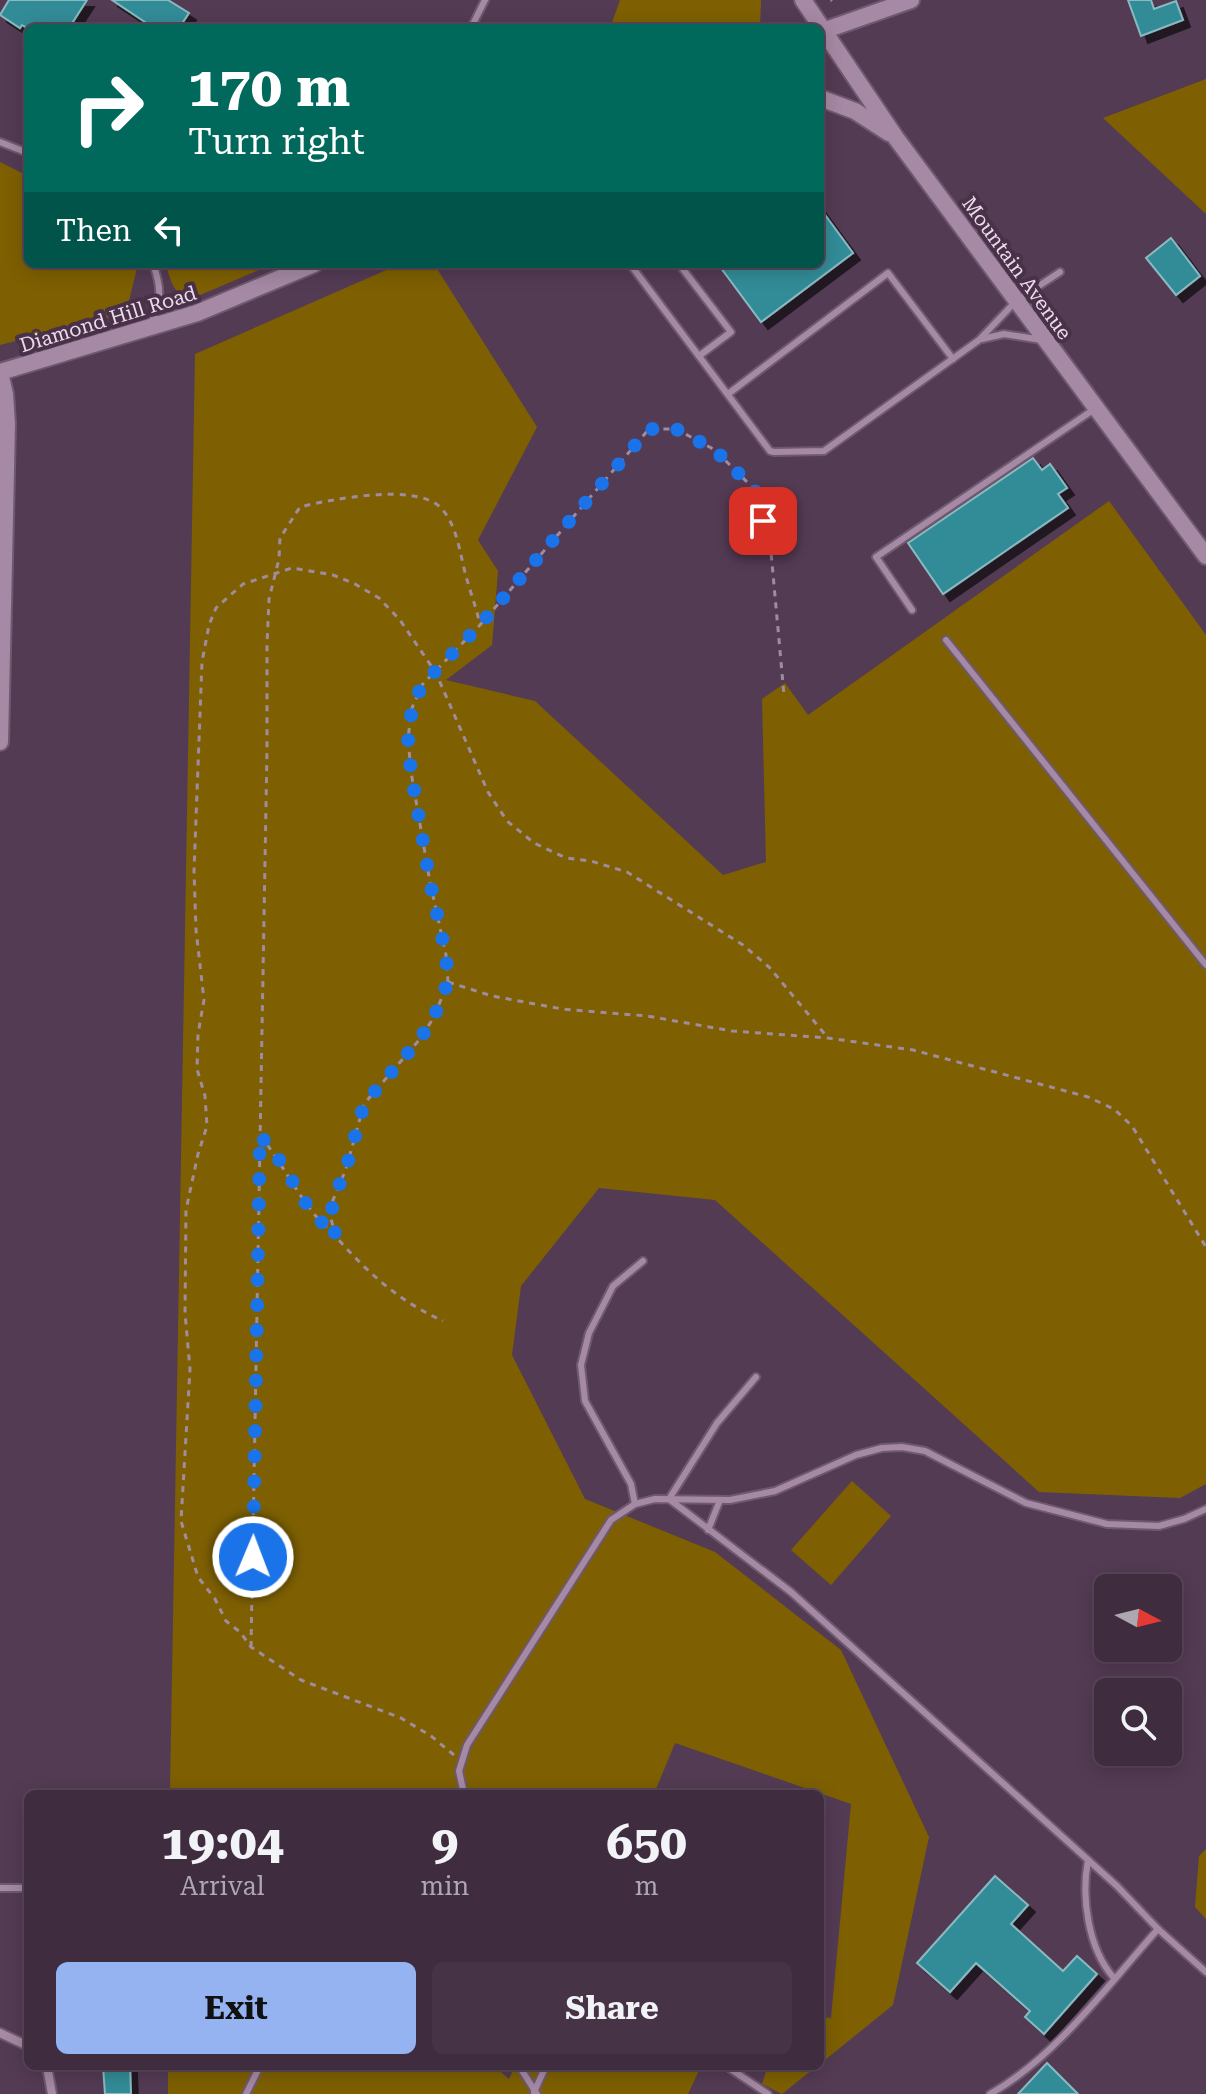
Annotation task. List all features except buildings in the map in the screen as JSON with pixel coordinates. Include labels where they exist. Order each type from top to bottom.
[{"type":"main road","name":"Mountain Avenue","points":[[803,0],[818,24]]},
{"type":"main road","points":[[824,30],[911,0]]},
{"type":"main road","name":"Mountain Avenue","points":[[824,34],[896,138],[1206,556]]},
{"type":"main road","points":[[824,99],[855,111],[896,138]]},
{"type":"main road","name":"Diamond Hill Road","points":[[0,372],[223,304],[305,268]]},
{"type":"main road","points":[[0,372],[7,424],[0,742]]},
{"type":"street","points":[[0,2033],[24,2044]]},
{"type":"street","points":[[48,2070],[52,2094]]},
{"type":"lane","points":[[473,24],[485,0]]},
{"type":"lane","points":[[0,142],[24,151]]},
{"type":"lane","points":[[149,329],[160,304],[160,282],[155,268]]},
{"type":"lane","points":[[633,268],[770,451],[819,452],[979,340],[1016,301],[1060,272]]},
{"type":"lane","points":[[682,268],[731,332],[699,356]]},
{"type":"lane","points":[[728,394],[888,273],[953,359]]},
{"type":"lane","points":[[979,340],[1004,334],[1046,341]]},
{"type":"lane","points":[[912,610],[876,557],[1096,408]]},
{"type":"lane","points":[[946,640],[1206,965]]},
{"type":"lane","points":[[635,1504],[631,1484],[585,1401],[581,1365],[589,1333],[613,1286],[643,1261]]},
{"type":"lane","points":[[669,1499],[717,1423],[756,1377]]},
{"type":"lane","points":[[463,1790],[459,1771],[467,1745],[611,1520],[635,1504],[655,1499],[720,1500],[775,1491],[856,1455],[882,1448],[902,1447],[925,1451],[1026,1503],[1107,1524],[1159,1526],[1206,1509]]},
{"type":"lane","points":[[669,1499],[791,1592],[1088,1860],[1206,1972]]},
{"type":"lane","points":[[708,1530],[720,1500]]},
{"type":"lane","points":[[1088,1860],[1085,1880],[1092,1931],[1098,1954],[1114,1978]]},
{"type":"lane","points":[[0,1888],[24,1888]]},
{"type":"lane","points":[[990,2094],[1023,2074],[1043,2057],[1158,1929]]},
{"type":"lane","points":[[246,2094],[258,2070]]},
{"type":"lane","points":[[521,2070],[535,2093]]},
{"type":"lane","points":[[535,2093],[544,2070]]},
{"type":"lane","points":[[732,2070],[768,2094]]},
{"type":"path","points":[[336,1237],[331,1219],[333,1200],[346,1169],[364,1104],[420,1039],[434,1017],[448,982],[408,738],[412,708],[422,685],[480,625],[649,429],[676,429],[715,450],[755,490],[771,552],[784,695]]},
{"type":"path","points":[[251,1647],[267,644],[269,599],[280,538],[300,507],[347,496],[420,497],[440,507],[453,529],[480,625]]},
{"type":"path","points":[[461,1760],[431,1736],[401,1718],[301,1680],[251,1647],[240,1632],[226,1621],[215,1599],[198,1577],[181,1521],[190,1369],[184,1262],[186,1210],[207,1126],[205,1096],[197,1069],[198,1034],[204,1000],[196,930],[194,871],[202,662],[209,625],[216,608],[243,584],[292,568],[333,575],[379,598],[400,620],[436,673],[488,792],[507,821],[534,843],[566,858],[591,861],[627,872],[743,945],[770,968],[828,1038]]},
{"type":"path","points":[[448,982],[492,996],[562,1009],[647,1016],[732,1031],[828,1038],[927,1053],[1088,1097],[1114,1109],[1132,1126],[1206,1247]]},
{"type":"path","points":[[260,1135],[310,1210],[361,1266],[386,1288],[443,1321]]},
{"type":"shaded area","points":[[620,0],[761,0],[760,24],[611,24]]},
{"type":"shaded area","points":[[1206,79],[1206,214],[1103,118]]},
{"type":"shaded area","points":[[0,162],[24,174],[24,268],[137,268],[126,313],[0,345]]},
{"type":"shaded area","points":[[167,268],[264,268],[193,298],[181,295],[171,282]]},
{"type":"shaded area","points":[[391,268],[437,268],[537,427],[478,540],[498,571],[492,645],[446,680],[535,701],[723,875],[766,862],[762,699],[785,683],[808,715],[1109,501],[1206,635],[1206,1484],[1180,1498],[1039,1492],[715,1200],[599,1188],[521,1286],[512,1355],[585,1499],[715,1552],[841,1650],[929,1837],[893,2005],[824,2061],[824,2017],[831,2018],[851,1804],[824,1795],[824,1790],[811,1790],[675,1743],[656,1790],[170,1790],[195,354]]},
{"type":"shaded area","points":[[852,1481],[891,1516],[831,1585],[791,1550]]},
{"type":"shaded area","points":[[1206,1849],[1206,1919],[1195,1907],[1199,1856]]},
{"type":"shaded area","points":[[168,2070],[499,2070],[509,2079],[513,2070],[699,2070],[688,2094],[168,2094]]},
{"type":"shaded area","points":[[767,2070],[812,2070],[782,2094],[762,2084]]},
{"type":"route","points":[[253,1557],[260,1135],[310,1210],[336,1237],[331,1219],[333,1200],[346,1169],[364,1104],[420,1039],[434,1017],[448,982],[446,955],[411,772],[408,738],[412,708],[422,685],[480,625],[649,429],[676,429],[715,450],[755,490],[763,521]]}]
